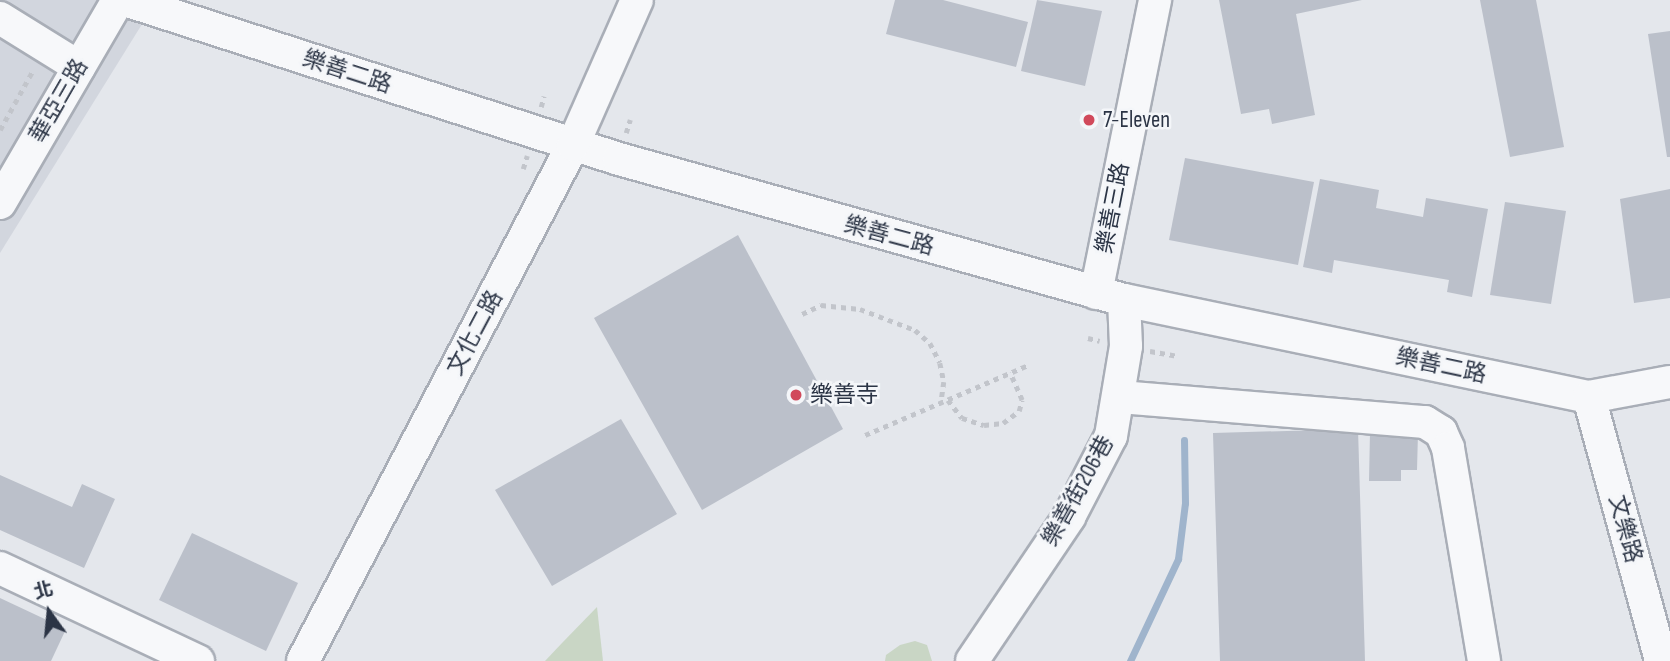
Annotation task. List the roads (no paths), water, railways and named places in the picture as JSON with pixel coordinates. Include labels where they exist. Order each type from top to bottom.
[{"type":"street","name":"華亞三路","points":[[0,203],[118,0]]},
{"type":"street","name":"樂善二路","points":[[124,0],[573,145],[1110,297],[1589,397],[1670,382]]},
{"type":"street","name":"文化二路","points":[[303,661],[573,145],[637,0]]},
{"type":"street","name":"樂善三路","points":[[1110,297],[1156,0]]},
{"type":"street","points":[[0,18],[79,67]]},
{"type":"street","name":"樂善街206巷","points":[[972,661],[1069,517],[1111,436],[1121,397],[1126,346],[1110,297]]},
{"type":"street","points":[[1121,397],[1425,422],[1441,432],[1448,449],[1484,661]]},
{"type":"street","name":"文樂路","points":[[1589,397],[1661,661]]},
{"type":"street","points":[[0,568],[198,661]]},
{"type":"waterway","points":[[1130,661],[1178,559],[1185,503],[1184,440]]},
{"type":"place","name":"7-Eleven","points":[[1089,120]]},
{"type":"place","name":"樂善寺","points":[[796,395]]}]
